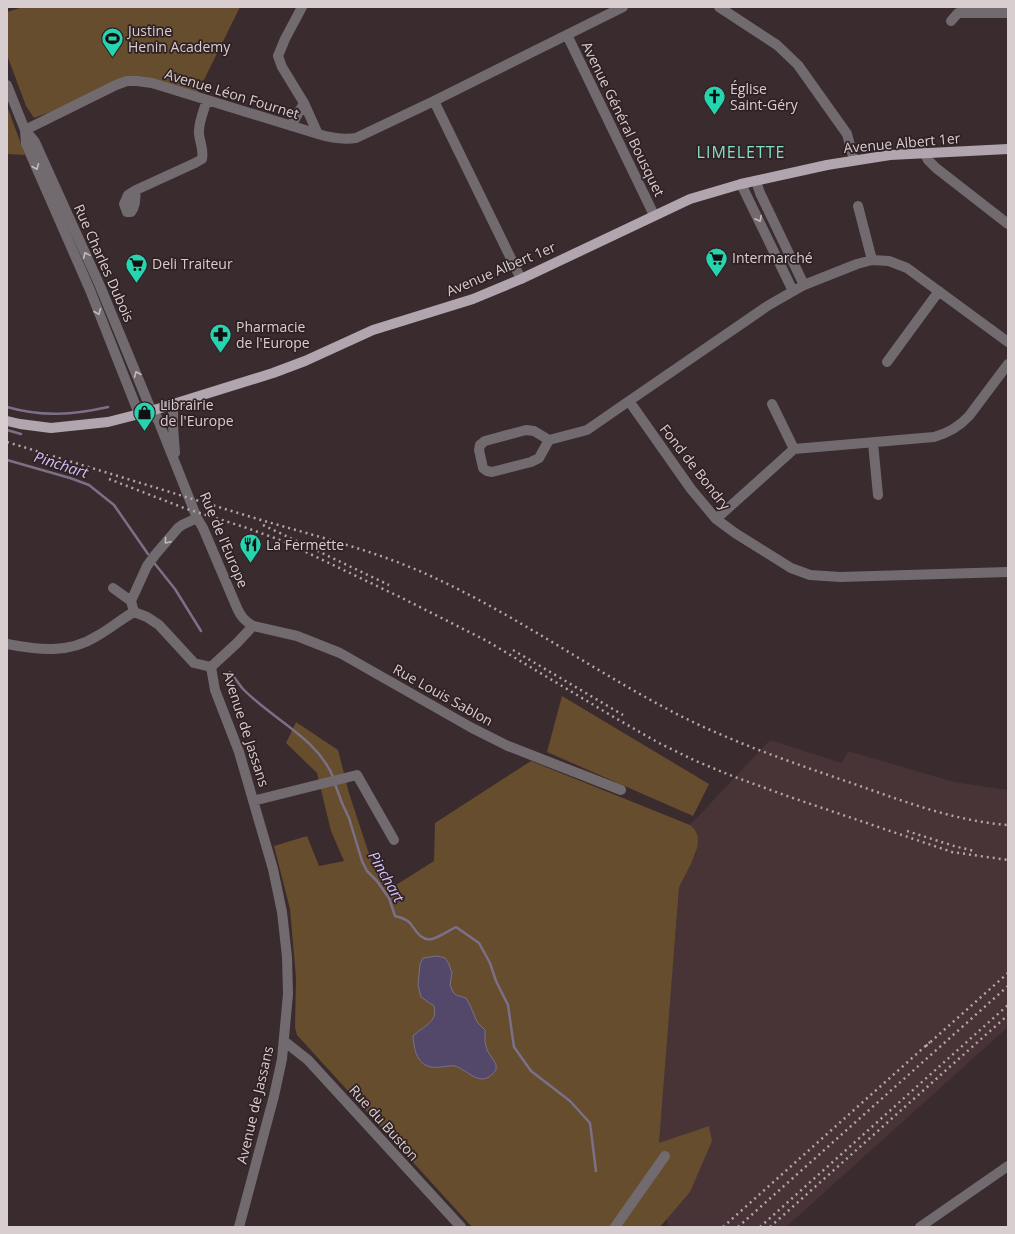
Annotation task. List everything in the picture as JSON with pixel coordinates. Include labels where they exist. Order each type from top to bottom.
[{"type":"main road","name":"Avenue Albert 1er","points":[[7,421],[51,428],[108,422],[153,410],[273,373],[305,361],[373,330],[473,299],[521,279],[690,199],[741,184],[854,160],[924,152],[1008,149]]},
{"type":"street","points":[[302,7],[278,56],[282,67],[304,103],[318,134]]},
{"type":"street","points":[[719,7],[777,44],[798,65],[847,134],[854,160]]},
{"type":"street","name":"Avenue Léon Fournet","points":[[25,130],[116,85],[127,81],[137,81],[152,83],[332,138],[356,138],[567,35],[617,8]]},
{"type":"street","points":[[950,21],[955,10],[1008,13]]},
{"type":"street","name":"Avenue Général Bousquet","points":[[567,35],[654,215]]},
{"type":"street","name":"Rue Charles Dubois","points":[[7,85],[25,130],[26,144],[90,290],[139,414]]},
{"type":"street","points":[[136,190],[202,159],[203,152],[199,135],[199,127],[207,100]]},
{"type":"street","points":[[434,101],[521,279]]},
{"type":"street","points":[[291,126],[304,103]]},
{"type":"street","name":"Rue Charles Dubois","points":[[25,130],[35,142],[100,286],[153,410]]},
{"type":"street","points":[[924,152],[931,164],[1008,224]]},
{"type":"street","points":[[940,152],[943,173]]},
{"type":"street","points":[[756,181],[760,193],[804,285]]},
{"type":"street","points":[[741,184],[793,291]]},
{"type":"street","points":[[858,206],[872,260]]},
{"type":"street","points":[[549,440],[539,458],[531,462],[492,472],[483,468],[479,450],[480,445],[486,441],[526,430],[534,431],[549,440],[588,430],[750,317],[793,291],[804,285],[857,264],[872,260],[889,261],[907,268],[1008,342]]},
{"type":"street","points":[[90,290],[100,286]]},
{"type":"street","points":[[887,362],[939,291]]},
{"type":"street","points":[[116,356],[127,351]]},
{"type":"street","points":[[716,519],[794,449],[934,437],[956,428],[964,423],[1008,364]]},
{"type":"street","name":"Fond de Bondry","points":[[629,401],[691,489],[716,519],[735,533],[791,568],[810,575],[840,577],[1008,572]]},
{"type":"street","name":"Rue de l'Europe","points":[[173,404],[175,461]]},
{"type":"street","points":[[772,404],[794,449]]},
{"type":"street","name":"Rue de l'Europe","points":[[153,410],[197,518],[203,528],[241,616],[247,623],[253,626]]},
{"type":"street","points":[[873,443],[878,495]]},
{"type":"street","points":[[131,601],[147,566],[155,555],[178,528],[197,518]]},
{"type":"street","points":[[113,588],[131,601],[134,612]]},
{"type":"street","points":[[7,644],[48,650],[70,648],[90,640],[134,612]]},
{"type":"street","points":[[134,612],[147,617],[159,625],[194,663],[211,667],[237,644],[253,626]]},
{"type":"street","name":"Rue Louis Sablon","points":[[253,626],[297,636],[334,650],[472,728],[508,746],[621,790]]},
{"type":"street","name":"Avenue de Jassans","points":[[211,667],[215,690],[239,752],[273,869],[285,933],[288,994],[284,1041],[274,1096],[238,1227]]},
{"type":"street","name":"Avenue de Jassans","points":[[253,800],[327,784],[357,775],[394,840]]},
{"type":"street","name":"Rue du Buston","points":[[284,1041],[308,1060],[461,1227]]},
{"type":"street","points":[[615,1227],[665,1156]]},
{"type":"street","points":[[920,1227],[1008,1166]]},
{"type":"shaded area","name":"Justine Henin Academy","points":[[23,7],[240,7],[197,94],[141,78],[34,118],[26,106],[7,55],[7,12]]},
{"type":"shaded area","points":[[7,106],[25,155],[7,154]]},
{"type":"shaded area","points":[[562,696],[709,784],[693,816],[547,752]]},
{"type":"shaded area","points":[[296,722],[338,750],[349,793],[373,866],[396,885],[434,861],[435,823],[531,761],[690,825],[695,830],[698,838],[698,845],[693,860],[679,888],[659,1143],[709,1126],[712,1141],[690,1192],[660,1227],[472,1227],[297,1035],[295,1027],[296,978],[290,909],[274,846],[307,836],[319,866],[344,861],[331,831],[317,773],[286,743]]},
{"type":"shaded area","points":[[770,740],[842,763],[848,751],[954,782],[1008,790],[1008,1027],[786,1227],[668,1227],[655,1156],[658,1151],[679,888],[696,854],[697,833],[690,825]]},
{"type":"shaded area","points":[[437,956],[445,958],[449,964],[452,973],[450,985],[453,992],[456,995],[466,998],[477,1022],[485,1030],[487,1050],[496,1064],[496,1070],[491,1076],[485,1079],[480,1079],[455,1066],[427,1066],[422,1063],[416,1054],[413,1036],[432,1020],[435,1012],[434,1006],[421,997],[418,985],[420,964],[423,958]]},
{"type":"waterway","points":[[7,407],[45,414],[82,412],[108,407]]},
{"type":"waterway","points":[[7,430],[21,434]]},
{"type":"waterway","name":"Pinchart","points":[[7,460],[89,485],[114,505],[148,554]]},
{"type":"waterway","name":"Pinchart","points":[[155,564],[175,589],[201,631]]},
{"type":"waterway","name":"Pinchart","points":[[230,672],[243,689],[294,730],[317,752],[327,765],[334,779]]},
{"type":"waterway","name":"Pinchart","points":[[335,784],[349,818],[362,861],[367,871],[377,881],[389,898],[395,916],[403,918],[410,923],[425,939],[435,938],[456,927],[479,943],[490,963],[496,981],[508,1005],[514,1047],[531,1071],[570,1101],[590,1123],[596,1171]]},
{"type":"railway","points":[[7,442],[393,560],[435,578],[495,609],[641,695],[716,733],[786,760],[931,810],[988,823],[1008,825]]},
{"type":"railway","points":[[109,479],[184,508],[283,541],[402,598],[487,641],[617,719],[659,743],[696,761],[790,797],[952,852],[1008,860]]},
{"type":"railway","points":[[263,525],[389,585]]},
{"type":"railway","points":[[513,650],[623,715]]},
{"type":"railway","points":[[907,831],[974,851]]},
{"type":"railway","points":[[926,1046],[1008,973]]},
{"type":"railway","points":[[738,1227],[1008,986]]},
{"type":"railway","points":[[760,1227],[1008,1005]]},
{"type":"railway","points":[[770,1227],[1008,1015]]},
{"type":"railway","points":[[723,1227],[930,1042]]},
{"type":"place","name":"Justine Henin Academy","points":[[112,58]]},
{"type":"place","name":"Église Saint-Géry","points":[[714,116]]},
{"type":"place","name":"Intermarché","points":[[716,278]]},
{"type":"place","name":"Deli Traiteur","points":[[137,284]]},
{"type":"place","name":"Pharmacie de l'Europe","points":[[221,354]]},
{"type":"place","name":"Librairie de l'Europe","points":[[144,432]]},
{"type":"place","name":"La Fermette","points":[[251,564]]},
{"type":"district","name":"LIMELETTE","points":[[741,152]]}]
